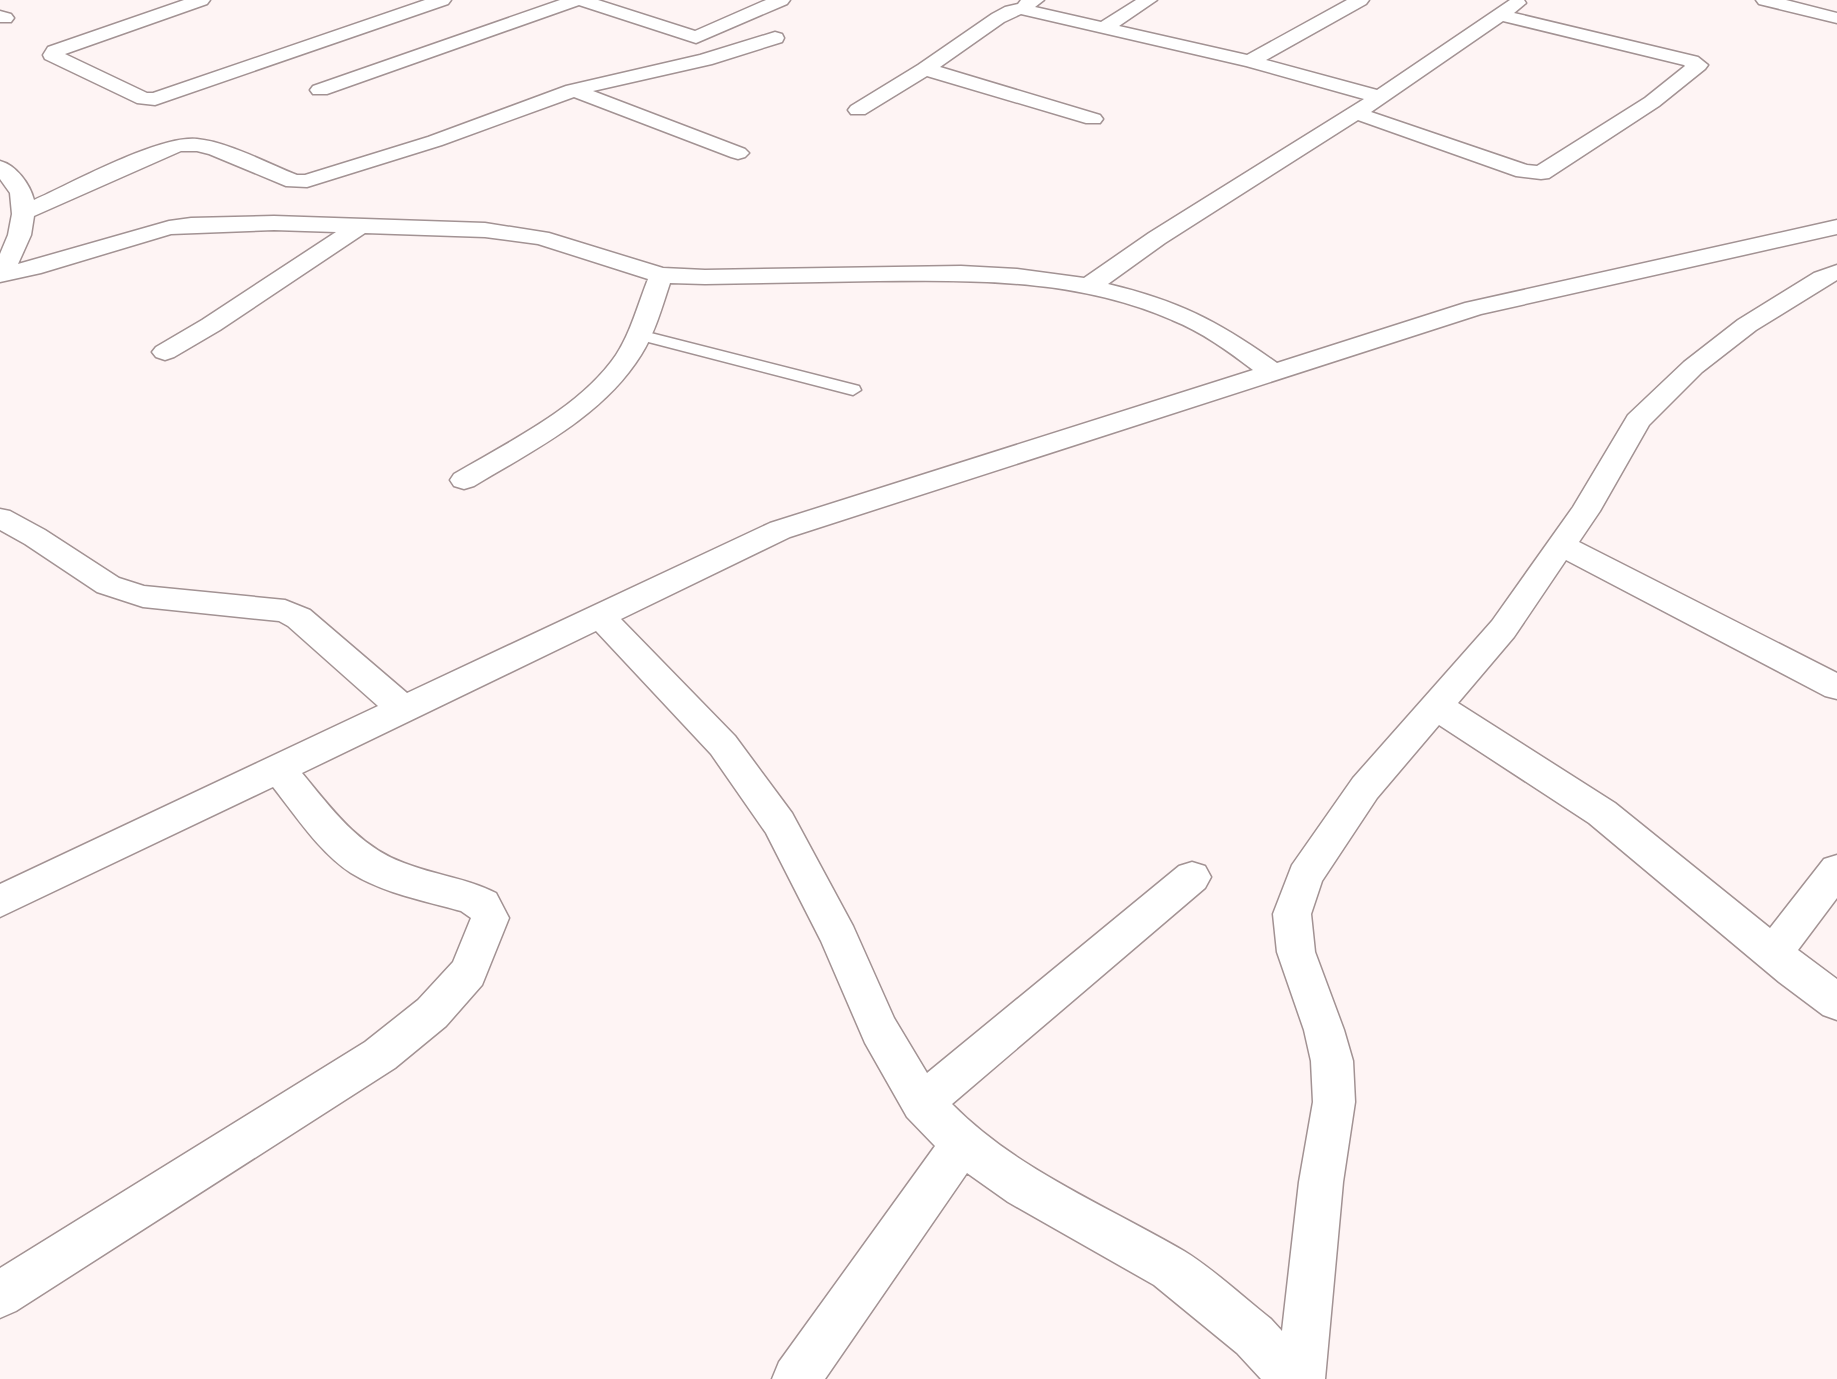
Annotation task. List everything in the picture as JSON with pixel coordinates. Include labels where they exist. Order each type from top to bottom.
[{"type":"street","points":[[201,0],[56,51],[52,55],[144,99],[155,99],[442,0]]},
{"type":"street","points":[[320,90],[579,0],[696,37],[781,0]]},
{"type":"street","points":[[1105,27],[1148,0]]},
{"type":"street","points":[[1250,61],[1360,0]]},
{"type":"street","points":[[1765,0],[1837,18]]},
{"type":"street","points":[[992,5],[1023,6],[1030,12],[1250,61],[1380,97]]},
{"type":"street","points":[[1088,287],[1211,202],[1380,97],[1506,5],[1698,64],[1652,102],[1541,173],[1524,171],[1356,113]]},
{"type":"street","points":[[858,110],[1023,6]]},
{"type":"street","points":[[23,213],[163,150],[179,145],[198,145],[216,150],[300,182],[435,141],[573,90],[717,57],[775,38]]},
{"type":"street","points":[[926,69],[1093,119]]},
{"type":"street","points":[[573,90],[738,153]]},
{"type":"street","points":[[0,167],[21,191],[23,213],[13,255],[0,274]]},
{"type":"street","points":[[13,255],[144,215]]},
{"type":"street","points":[[0,274],[33,268],[148,232],[191,225],[274,223],[485,230],[541,238],[661,275],[705,277],[1003,274],[1088,287],[1140,299],[1181,314],[1219,334],[1273,372]]},
{"type":"street","points":[[165,352],[212,325],[360,225]]},
{"type":"street","points":[[0,901],[780,530],[1474,308],[1837,226]]},
{"type":"street","points":[[1765,242],[1837,250]]},
{"type":"street","points":[[1302,1379],[1321,1182],[1334,1102],[1332,1061],[1324,1030],[1296,952],[1292,914],[1305,876],[1365,788],[1503,629],[1585,511],[1638,421],[1693,368],[1747,325],[1822,278],[1837,272]]},
{"type":"street","points":[[464,480],[590,399],[624,362],[639,335],[661,275]]},
{"type":"street","points":[[0,518],[35,537],[108,585],[117,588],[143,596],[285,611],[299,618],[403,709]]},
{"type":"street","points":[[1562,545],[1837,687]]},
{"type":"street","points":[[600,616],[723,745],[778,823],[838,938],[879,1030],[922,1102],[962,1144],[1024,1187],[1170,1269],[1254,1336],[1294,1379]]},
{"type":"street","points":[[1436,706],[1602,813],[1773,953],[1837,1002]]},
{"type":"street","points":[[0,1295],[380,1055],[432,1013],[468,973],[490,918],[483,904],[471,898],[391,874],[364,862],[336,837],[278,769]]},
{"type":"street","points":[[1773,953],[1837,870]]},
{"type":"street","points":[[922,1102],[1192,877]]},
{"type":"street","points":[[796,1379],[962,1144]]},
{"type":"lane","points":[[639,335],[853,390]]}]
